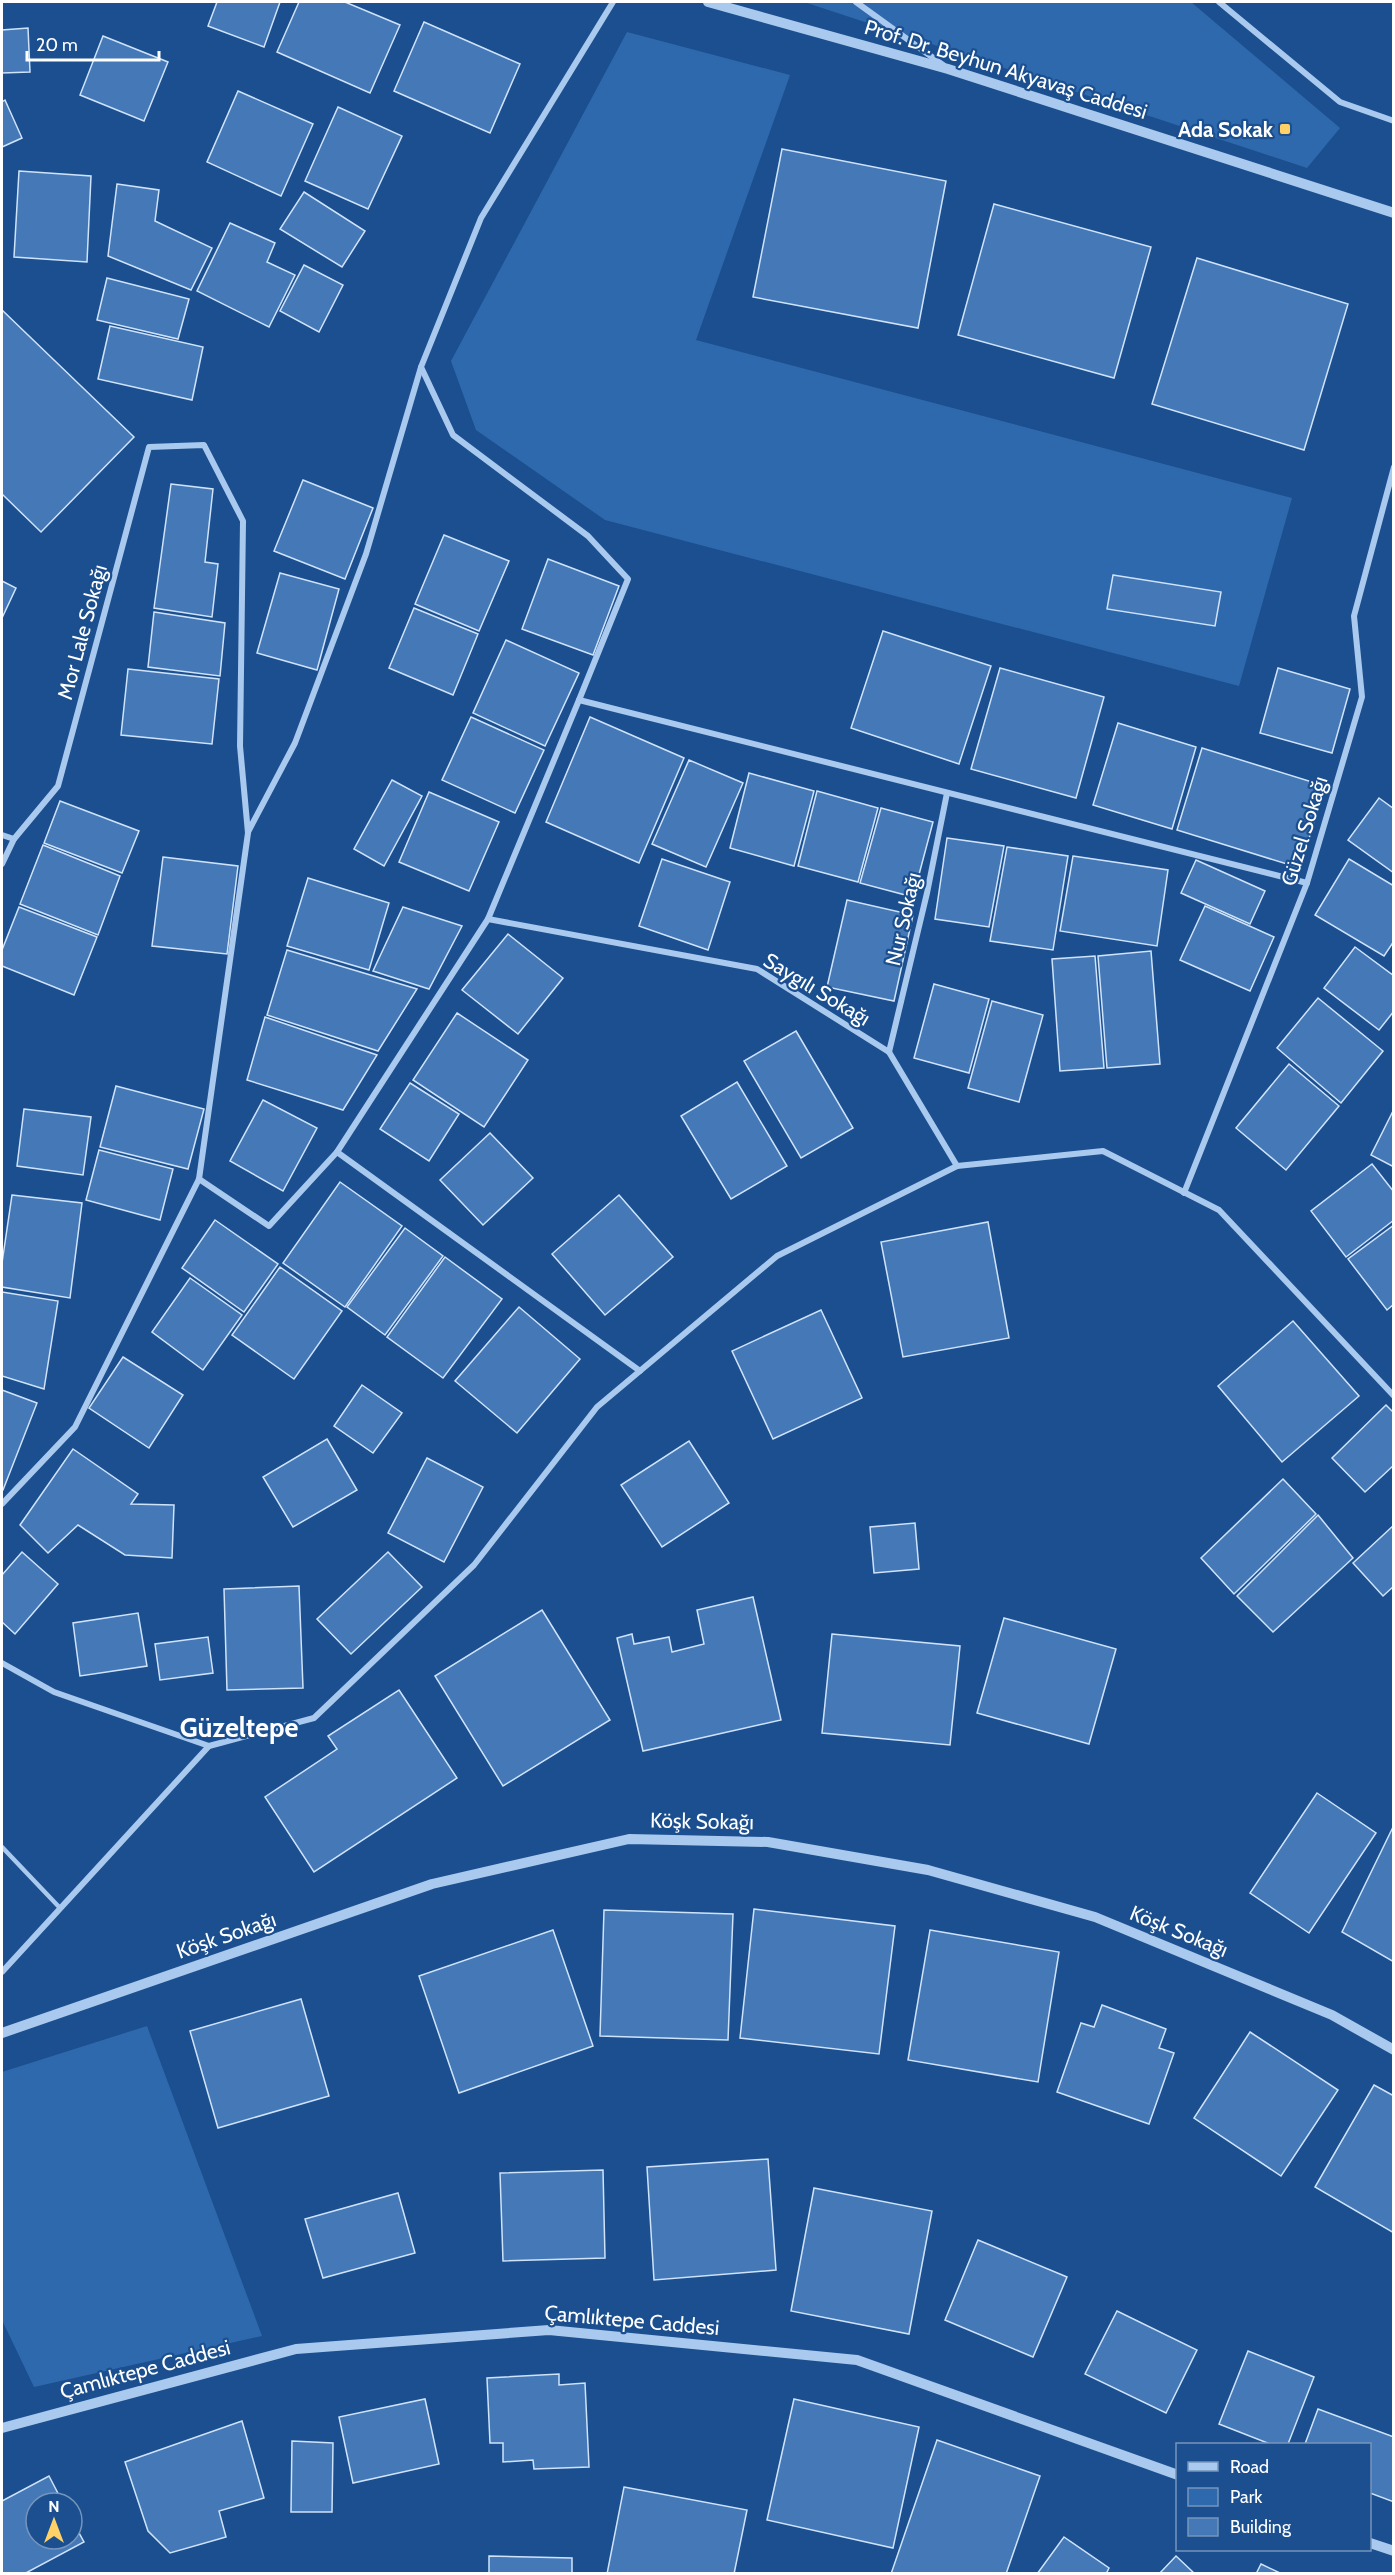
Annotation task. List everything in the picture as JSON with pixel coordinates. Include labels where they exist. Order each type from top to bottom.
[{"type":"street","points":[[2,1504],[75,1427],[199,1179],[248,832],[296,743],[358,577],[421,366],[481,218],[613,2]]},
{"type":"street","name":"Prof. Dr. Beyhun Akyavaş Caddesi","points":[[708,2],[948,69],[1394,213]]},
{"type":"street","points":[[855,2],[948,69]]},
{"type":"street","points":[[1219,2],[1340,102],[1394,121]]},
{"type":"street","points":[[199,1179],[269,1226],[337,1152],[488,919],[628,579],[588,536],[453,435],[421,366]]},
{"type":"street","name":"Mor Lale Sokağı","points":[[2,864],[14,839],[58,786],[149,447],[204,445],[243,521],[240,746],[248,832]]},
{"type":"street","name":"Güzel Sokağı","points":[[1184,1193],[1307,883],[1362,697],[1354,616],[1394,466]]},
{"type":"street","points":[[579,700],[1307,883]]},
{"type":"street","name":"Nur Sokağı","points":[[889,1052],[927,893],[947,793]]},
{"type":"street","points":[[2,834],[14,839]]},
{"type":"street","name":"Saygılı Sokağı","points":[[488,919],[757,969],[889,1052],[957,1166]]},
{"type":"street","points":[[2,1972],[209,1746],[314,1718],[474,1565],[597,1407],[777,1256],[957,1166],[1103,1151],[1219,1210],[1394,1396]]},
{"type":"street","points":[[337,1152],[640,1371]]},
{"type":"street","points":[[2,1663],[54,1692],[209,1746]]},
{"type":"street","name":"Köşk Sokağı","points":[[2,2033],[432,1884],[629,1839],[768,1842],[928,1870],[1095,1917],[1332,2015],[1394,2050]]},
{"type":"street","name":"Çamlıktepe Caddesi","points":[[2,2428],[296,2349],[549,2330],[857,2360],[1176,2474]]},
{"type":"street","points":[[1371,2543],[1394,2552]]},
{"type":"lane","points":[[2,1847],[60,1908]]},
{"type":"green space","points":[[804,2],[1191,2],[1340,128],[1307,168]]},
{"type":"green space","points":[[627,32],[790,75],[696,340],[1292,498],[1239,686],[605,520],[476,430],[451,361]]},
{"type":"green space","points":[[147,2026],[262,2336],[34,2387],[2,2320],[2,2072]]},
{"type":"building","points":[[217,2],[280,2],[264,47],[208,26]]},
{"type":"building","points":[[299,2],[345,2],[400,25],[370,93],[277,52]]},
{"type":"building","points":[[424,22],[520,64],[490,133],[394,91]]},
{"type":"building","points":[[28,28],[30,72],[2,73],[2,30]]},
{"type":"building","points":[[103,36],[168,62],[144,121],[80,95]]},
{"type":"building","points":[[238,91],[313,124],[281,196],[207,162]]},
{"type":"building","points":[[5,100],[22,138],[2,147],[2,102]]},
{"type":"building","points":[[338,107],[402,136],[368,209],[305,181]]},
{"type":"building","points":[[782,149],[946,181],[918,328],[753,297]]},
{"type":"building","points":[[19,171],[91,176],[87,262],[14,257]]},
{"type":"building","points":[[117,184],[159,190],[155,221],[212,248],[191,290],[108,256]]},
{"type":"building","points":[[304,192],[365,231],[342,267],[280,229]]},
{"type":"building","points":[[994,204],[1151,247],[1114,378],[958,335]]},
{"type":"building","points":[[230,223],[275,243],[267,262],[295,275],[269,327],[197,291]]},
{"type":"building","points":[[1197,258],[1348,304],[1304,450],[1152,404]]},
{"type":"building","points":[[304,265],[343,285],[319,332],[280,311]]},
{"type":"building","points":[[107,278],[189,299],[178,339],[97,320]]},
{"type":"building","points":[[2,310],[134,437],[41,532],[2,494]]},
{"type":"building","points":[[110,326],[203,347],[192,400],[98,379]]},
{"type":"building","points":[[303,480],[373,508],[345,579],[274,551]]},
{"type":"building","points":[[171,484],[213,489],[205,562],[218,564],[212,617],[154,608]]},
{"type":"building","points":[[444,535],[509,561],[479,631],[415,604]]},
{"type":"building","points":[[548,559],[619,586],[593,655],[522,629]]},
{"type":"building","points":[[280,573],[339,589],[317,670],[257,653]]},
{"type":"building","points":[[1113,575],[1221,592],[1215,626],[1107,609]]},
{"type":"building","points":[[2,581],[16,588],[2,618]]},
{"type":"building","points":[[414,608],[478,634],[453,695],[389,668]]},
{"type":"building","points":[[154,612],[225,623],[220,676],[148,667]]},
{"type":"building","points":[[883,631],[991,666],[959,764],[851,728]]},
{"type":"building","points":[[506,640],[579,673],[545,746],[473,713]]},
{"type":"building","points":[[1000,668],[1104,697],[1076,798],[971,769]]},
{"type":"building","points":[[1278,668],[1350,689],[1332,753],[1260,733]]},
{"type":"building","points":[[128,669],[219,679],[212,744],[121,735]]},
{"type":"building","points":[[471,717],[544,750],[515,813],[442,780]]},
{"type":"building","points":[[590,717],[684,758],[639,863],[546,822]]},
{"type":"building","points":[[1118,723],[1196,747],[1172,829],[1093,805]]},
{"type":"building","points":[[1202,748],[1325,786],[1300,868],[1177,830]]},
{"type":"building","points":[[689,760],[743,783],[706,867],[652,844]]},
{"type":"building","points":[[749,773],[814,791],[794,866],[730,848]]},
{"type":"building","points":[[392,780],[422,796],[384,866],[354,849]]},
{"type":"building","points":[[817,791],[878,808],[858,882],[798,866]]},
{"type":"building","points":[[429,792],[499,822],[469,891],[399,862]]},
{"type":"building","points":[[1379,798],[1394,809],[1394,873],[1348,840]]},
{"type":"building","points":[[60,801],[139,831],[122,873],[44,843]]},
{"type":"building","points":[[881,808],[933,822],[913,897],[860,883]]},
{"type":"building","points":[[947,838],[1004,846],[989,927],[935,919]]},
{"type":"building","points":[[43,845],[120,876],[98,935],[20,904]]},
{"type":"building","points":[[1007,847],[1068,856],[1053,950],[990,941]]},
{"type":"building","points":[[1073,856],[1168,870],[1157,946],[1060,931]]},
{"type":"building","points":[[163,857],[238,866],[227,954],[152,946]]},
{"type":"building","points":[[662,859],[730,882],[708,950],[639,926]]},
{"type":"building","points":[[1349,859],[1394,886],[1394,941],[1384,956],[1315,915]]},
{"type":"building","points":[[1196,860],[1265,891],[1250,924],[1181,893]]},
{"type":"building","points":[[308,878],[389,903],[369,970],[287,946]]},
{"type":"building","points":[[847,900],[913,915],[894,1001],[827,987]]},
{"type":"building","points":[[1205,906],[1274,937],[1250,991],[1180,960]]},
{"type":"building","points":[[19,907],[97,937],[74,995],[2,966],[2,950]]},
{"type":"building","points":[[403,907],[462,926],[429,989],[373,971]]},
{"type":"building","points":[[508,934],[563,978],[518,1034],[462,990]]},
{"type":"building","points":[[1355,947],[1394,976],[1394,1011],[1379,1030],[1324,988]]},
{"type":"building","points":[[287,950],[417,989],[378,1051],[267,1015]]},
{"type":"building","points":[[1151,951],[1160,1064],[1107,1068],[1098,956]]},
{"type":"building","points":[[1095,956],[1104,1068],[1060,1071],[1052,959]]},
{"type":"building","points":[[934,984],[989,999],[969,1073],[914,1058]]},
{"type":"building","points":[[1318,998],[1383,1051],[1341,1103],[1277,1048]]},
{"type":"building","points":[[992,1001],[1043,1015],[1019,1102],[968,1088]]},
{"type":"building","points":[[457,1013],[528,1060],[484,1127],[413,1080]]},
{"type":"building","points":[[265,1017],[377,1055],[343,1110],[247,1080]]},
{"type":"building","points":[[796,1031],[853,1128],[801,1158],[744,1061]]},
{"type":"building","points":[[1289,1064],[1339,1106],[1286,1170],[1236,1128]]},
{"type":"building","points":[[737,1082],[787,1166],[731,1199],[681,1116]]},
{"type":"building","points":[[410,1083],[459,1114],[429,1161],[380,1129]]},
{"type":"building","points":[[116,1086],[204,1109],[188,1169],[100,1147]]},
{"type":"building","points":[[263,1100],[317,1128],[283,1191],[230,1161]]},
{"type":"building","points":[[24,1109],[91,1117],[83,1175],[17,1166]]},
{"type":"building","points":[[1394,1109],[1394,1167],[1371,1155]]},
{"type":"building","points":[[490,1133],[533,1178],[483,1225],[440,1180]]},
{"type":"building","points":[[99,1150],[173,1169],[160,1220],[86,1200]]},
{"type":"building","points":[[1372,1164],[1394,1192],[1394,1220],[1346,1257],[1311,1211]]},
{"type":"building","points":[[340,1182],[402,1226],[345,1307],[283,1263]]},
{"type":"building","points":[[12,1195],[82,1203],[70,1298],[2,1287],[2,1263]]},
{"type":"building","points":[[619,1195],[673,1257],[605,1315],[552,1254]]},
{"type":"building","points":[[215,1220],[278,1264],[244,1312],[182,1268]]},
{"type":"building","points":[[988,1222],[1009,1338],[903,1357],[881,1242]]},
{"type":"building","points":[[1394,1225],[1394,1304],[1387,1310],[1348,1259]]},
{"type":"building","points":[[405,1228],[443,1256],[385,1335],[347,1307]]},
{"type":"building","points":[[445,1257],[502,1299],[443,1378],[387,1337]]},
{"type":"building","points":[[280,1267],[342,1311],[294,1379],[232,1335]]},
{"type":"building","points":[[190,1278],[242,1315],[203,1370],[152,1332]]},
{"type":"building","points":[[2,1292],[58,1301],[44,1389],[2,1376]]},
{"type":"building","points":[[519,1307],[580,1359],[517,1433],[455,1381]]},
{"type":"building","points":[[821,1310],[862,1398],[773,1439],[732,1351]]},
{"type":"building","points":[[1293,1321],[1359,1396],[1282,1462],[1218,1386]]},
{"type":"building","points":[[123,1357],[183,1395],[149,1448],[89,1408]]},
{"type":"building","points":[[362,1385],[402,1413],[373,1453],[334,1426]]},
{"type":"building","points":[[2,1390],[37,1403],[3,1490],[2,1490]]},
{"type":"building","points":[[1386,1405],[1394,1413],[1394,1465],[1365,1492],[1332,1458]]},
{"type":"building","points":[[327,1439],[357,1490],[293,1527],[263,1477]]},
{"type":"building","points":[[689,1441],[729,1503],[662,1547],[621,1485]]},
{"type":"building","points":[[73,1449],[138,1494],[131,1504],[174,1505],[172,1558],[125,1555],[78,1525],[48,1553],[20,1525]]},
{"type":"building","points":[[427,1458],[483,1487],[444,1562],[388,1533]]},
{"type":"building","points":[[1283,1479],[1316,1514],[1234,1594],[1201,1558]]},
{"type":"building","points":[[1318,1515],[1353,1558],[1273,1632],[1237,1596]]},
{"type":"building","points":[[915,1523],[919,1569],[874,1573],[870,1527]]},
{"type":"building","points":[[1394,1525],[1394,1586],[1383,1596],[1353,1563]]},
{"type":"building","points":[[22,1552],[58,1584],[15,1634],[2,1622],[2,1575]]},
{"type":"building","points":[[388,1552],[422,1587],[351,1654],[317,1619]]},
{"type":"building","points":[[299,1586],[303,1688],[227,1690],[224,1589]]},
{"type":"building","points":[[753,1597],[781,1720],[643,1751],[617,1638],[632,1634],[634,1644],[669,1637],[672,1652],[704,1644],[697,1610]]},
{"type":"building","points":[[542,1610],[610,1720],[503,1786],[435,1676]]},
{"type":"building","points":[[138,1613],[147,1666],[80,1676],[73,1623]]},
{"type":"building","points":[[1004,1618],[1116,1649],[1089,1744],[977,1713]]},
{"type":"building","points":[[832,1634],[960,1646],[950,1745],[822,1733]]},
{"type":"building","points":[[208,1637],[213,1673],[160,1680],[155,1644]]},
{"type":"building","points":[[399,1690],[457,1778],[314,1872],[265,1797],[337,1749],[328,1736]]},
{"type":"building","points":[[1317,1793],[1376,1833],[1309,1933],[1250,1893]]},
{"type":"building","points":[[1394,1825],[1394,1962],[1342,1932]]},
{"type":"building","points":[[754,1909],[895,1926],[879,2054],[740,2038]]},
{"type":"building","points":[[604,1910],[733,1914],[728,2040],[600,2036]]},
{"type":"building","points":[[553,1930],[593,2046],[459,2093],[419,1976]]},
{"type":"building","points":[[930,1930],[1059,1952],[1038,2082],[908,2060]]},
{"type":"building","points":[[301,1999],[329,2096],[218,2128],[190,2031]]},
{"type":"building","points":[[1102,2005],[1166,2029],[1159,2048],[1174,2053],[1149,2124],[1057,2092],[1081,2023],[1094,2027]]},
{"type":"building","points":[[1250,2032],[1338,2090],[1281,2176],[1194,2118]]},
{"type":"building","points":[[1374,2085],[1394,2096],[1394,2233],[1315,2187]]},
{"type":"building","points":[[768,2159],[776,2270],[654,2280],[647,2167]]},
{"type":"building","points":[[603,2170],[605,2258],[503,2261],[500,2173]]},
{"type":"building","points":[[814,2188],[932,2211],[909,2334],[791,2311]]},
{"type":"building","points":[[398,2193],[415,2253],[323,2278],[305,2219]]},
{"type":"building","points":[[978,2240],[1067,2277],[1033,2357],[945,2320]]},
{"type":"building","points":[[1117,2311],[1197,2350],[1166,2413],[1085,2374]]},
{"type":"building","points":[[1248,2351],[1314,2377],[1288,2443],[1267,2443],[1219,2424]]},
{"type":"building","points":[[559,2374],[559,2385],[585,2383],[589,2467],[534,2469],[533,2460],[503,2462],[503,2443],[490,2443],[487,2378]]},
{"type":"building","points":[[425,2399],[439,2464],[353,2483],[339,2417]]},
{"type":"building","points":[[794,2399],[919,2427],[893,2548],[767,2520]]},
{"type":"building","points":[[1318,2409],[1394,2437],[1394,2502],[1371,2493],[1371,2443],[1305,2443]]},
{"type":"building","points":[[242,2421],[264,2498],[219,2511],[226,2537],[170,2553],[148,2531],[125,2462]]},
{"type":"building","points":[[937,2440],[1040,2476],[1006,2574],[891,2574]]},
{"type":"building","points":[[292,2441],[333,2443],[332,2512],[291,2512]]},
{"type":"building","points":[[49,2476],[57,2491],[24,2491],[24,2551],[67,2551],[24,2574],[2,2574],[2,2501]]},
{"type":"building","points":[[624,2487],[747,2510],[734,2574],[607,2574]]},
{"type":"building","points":[[1064,2537],[1109,2568],[1106,2574],[1037,2574]]},
{"type":"building","points":[[489,2556],[572,2558],[572,2574],[489,2574]]},
{"type":"building","points":[[1176,2556],[1195,2574],[1159,2574]]},
{"type":"building","points":[[1261,2564],[1282,2574],[1256,2574]]},
{"type":"place","name":"Ada Sokak","points":[[1285,129]]},
{"type":"district","name":"Güzeltepe","points":[[239,1727]]}]
